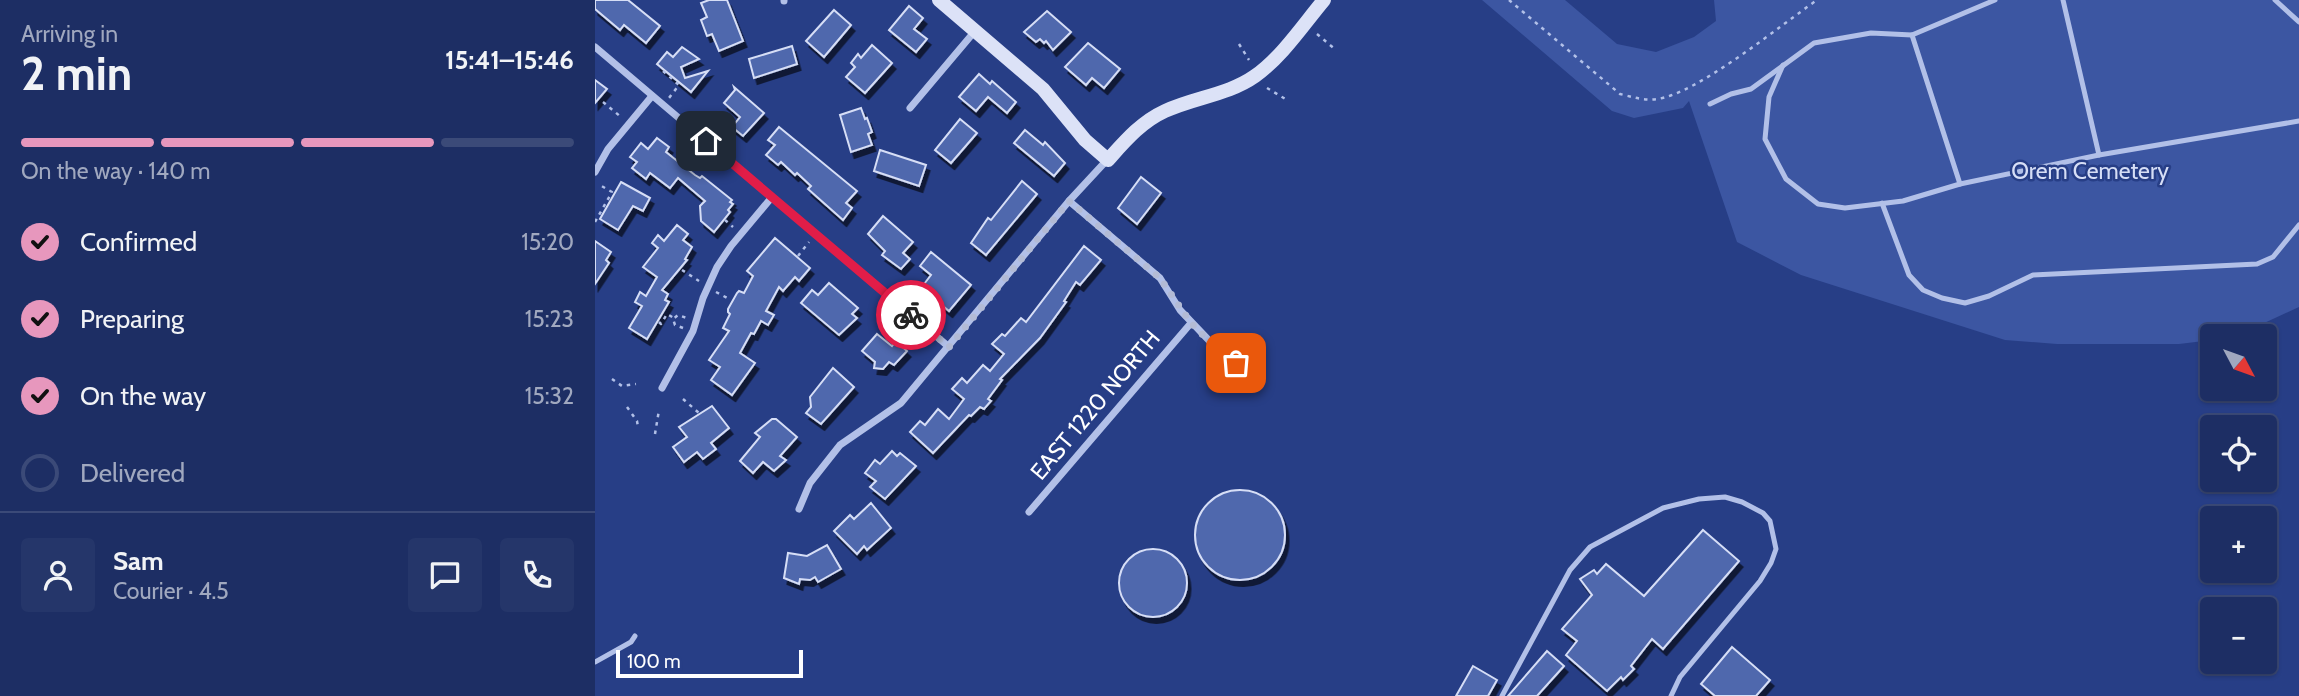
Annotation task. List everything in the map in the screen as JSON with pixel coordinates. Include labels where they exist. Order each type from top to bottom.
[{"type":"street","points":[[939,0],[1043,89],[1084,140],[1108,160]]},
{"type":"street","points":[[799,509],[810,483],[840,444],[901,403],[1069,201],[1142,124],[1182,104],[1233,89],[1254,77],[1275,59],[1324,0]]},
{"type":"street","points":[[909,108],[976,31]]},
{"type":"street","points":[[595,47],[949,347]]},
{"type":"street","points":[[595,172],[608,149],[652,96]]},
{"type":"street","points":[[662,388],[693,331],[703,298],[720,262],[772,197]]},
{"type":"street","points":[[1069,201],[1160,278],[1191,323],[1220,352],[1249,371]]},
{"type":"street","name":"EAST 1220 NORTH","points":[[1029,512],[1191,323]]},
{"type":"lane","points":[[1710,104],[1731,94],[1751,89],[1814,43],[1871,33],[1912,35],[1995,0]]},
{"type":"lane","points":[[2063,0],[2099,155]]},
{"type":"lane","points":[[2275,0],[2299,22]]},
{"type":"lane","points":[[1912,35],[1960,184]]},
{"type":"lane","points":[[1783,65],[1769,97],[1765,139],[1786,179],[1818,204],[1845,208],[1903,201],[1960,184],[2099,155],[2299,121]]},
{"type":"lane","points":[[1882,203],[1909,275],[1923,290],[1965,303],[1989,296],[2033,275],[2257,264],[2273,257],[2299,226]]},
{"type":"lane","points":[[1501,696],[1570,570],[1590,547],[1663,508],[1699,499],[1725,497],[1742,502],[1763,513],[1770,521],[1776,549],[1771,563],[1760,581],[1680,677],[1671,696]]},
{"type":"lane","points":[[595,662],[622,648],[635,636]]},
{"type":"path","points":[[1509,0],[1611,87],[1640,100],[1659,99],[1678,93],[1704,79],[1817,0]]},
{"type":"path","points":[[1317,34],[1336,50]]},
{"type":"path","points":[[1239,44],[1249,60]]},
{"type":"path","points":[[663,71],[679,85],[669,98]]},
{"type":"path","points":[[1267,88],[1287,100]]},
{"type":"path","points":[[603,102],[621,117]]},
{"type":"path","points":[[595,222],[613,192],[598,184]]},
{"type":"path","points":[[725,220],[734,228]]},
{"type":"path","points":[[798,256],[810,242]]},
{"type":"path","points":[[682,270],[700,281]]},
{"type":"path","points":[[716,292],[731,300]]},
{"type":"path","points":[[659,322],[661,324],[667,314],[674,318]]},
{"type":"path","points":[[674,318],[678,315],[687,318]]},
{"type":"path","points":[[674,318],[673,323],[683,328]]},
{"type":"path","points":[[612,379],[622,386],[636,384]]},
{"type":"path","points":[[683,399],[699,413]]},
{"type":"path","points":[[627,407],[638,427]]},
{"type":"path","points":[[655,434],[659,410]]},
{"type":"green space","name":"Orem Cemetery","points":[[1482,0],[1565,0],[1617,44],[1656,52],[1694,37],[1716,21],[1714,0],[2299,0],[2299,307],[2262,324],[2200,324],[2200,341],[2179,344],[2057,344],[2005,340],[1801,275],[1737,242],[1689,101],[1683,108],[1634,118],[1612,111]]},
{"type":"building","points":[[595,0],[628,0],[660,26],[646,43],[624,25],[620,30],[595,9]]},
{"type":"building","points":[[727,0],[743,41],[719,51],[712,34],[707,36],[701,20],[707,17],[701,3]]},
{"type":"building","points":[[909,6],[923,18],[914,29],[927,39],[916,52],[889,30]]},
{"type":"building","points":[[834,10],[851,25],[824,57],[806,41]]},
{"type":"building","points":[[1047,11],[1071,32],[1053,50],[1046,41],[1044,43],[1040,39],[1036,42],[1024,32]]},
{"type":"building","points":[[1088,43],[1120,69],[1104,88],[1092,78],[1086,85],[1065,67]]},
{"type":"building","points":[[872,45],[892,63],[865,93],[846,77],[855,67],[851,63],[858,54],[861,58]]},
{"type":"building","points":[[792,46],[797,64],[754,78],[749,59]]},
{"type":"building","points":[[682,47],[699,59],[681,67],[685,78],[708,71],[691,92],[657,64],[667,52],[673,57]]},
{"type":"building","points":[[979,74],[990,84],[992,81],[1016,102],[1007,113],[988,97],[976,111],[959,97]]},
{"type":"building","points":[[595,80],[607,89],[595,103]]},
{"type":"building","points":[[734,87],[764,113],[743,136],[732,127],[740,117],[724,103],[735,90]]},
{"type":"building","points":[[861,108],[872,132],[868,134],[872,145],[851,152],[840,115]]},
{"type":"building","points":[[960,119],[977,133],[951,163],[935,150]]},
{"type":"building","points":[[779,127],[857,191],[846,203],[852,208],[843,220],[808,189],[811,186],[797,173],[795,175],[781,162],[778,165],[766,155],[775,145],[768,140]]},
{"type":"building","points":[[1025,130],[1043,145],[1045,142],[1065,163],[1054,176],[1014,143]]},
{"type":"building","points":[[657,138],[669,147],[666,152],[732,200],[730,202],[733,204],[728,210],[730,212],[714,232],[701,221],[700,206],[705,201],[678,178],[670,188],[650,173],[646,179],[632,168],[637,162],[630,157],[641,143],[648,149]]},
{"type":"building","points":[[880,150],[926,165],[919,186],[874,171]]},
{"type":"building","points":[[1141,177],[1161,193],[1137,224],[1118,208]]},
{"type":"building","points":[[1022,181],[1037,194],[986,255],[971,243],[988,218],[991,220]]},
{"type":"building","points":[[621,182],[650,198],[643,211],[633,206],[618,230],[600,219]]},
{"type":"building","points":[[883,216],[913,242],[903,253],[910,259],[901,269],[882,255],[885,251],[868,234]]},
{"type":"building","points":[[677,225],[688,234],[683,240],[692,247],[685,259],[687,260],[662,290],[668,294],[665,300],[669,302],[647,339],[629,328],[642,306],[635,302],[640,292],[646,296],[657,277],[643,267],[658,248],[652,243],[658,235],[664,241]]},
{"type":"building","points":[[775,238],[810,268],[799,281],[795,277],[783,291],[779,287],[766,311],[774,315],[768,325],[761,321],[740,353],[755,363],[732,395],[711,380],[720,367],[709,360],[729,331],[723,328],[730,314],[728,309],[739,291],[744,293],[753,276],[747,271]]},
{"type":"building","points":[[595,241],[611,252],[606,260],[609,263],[595,284]]},
{"type":"building","points":[[1084,246],[1101,260],[1080,285],[1076,282],[1064,301],[1066,302],[1040,338],[1000,379],[1002,380],[988,399],[991,401],[984,409],[980,407],[969,415],[933,453],[910,432],[920,421],[925,425],[938,409],[949,419],[964,399],[952,389],[962,378],[967,383],[983,365],[990,371],[1004,354],[992,344],[1002,334],[1005,336],[1021,318],[1026,322]]},
{"type":"building","points":[[931,252],[971,285],[949,311],[921,288],[931,275],[920,266]]},
{"type":"building","points":[[829,283],[858,308],[852,314],[857,318],[839,335],[801,303],[812,290],[818,295]]},
{"type":"building","points":[[877,334],[892,346],[896,341],[907,351],[894,365],[889,362],[883,369],[874,368],[875,362],[862,351]]},
{"type":"building","points":[[833,368],[854,387],[821,424],[806,413],[811,407],[810,397]]},
{"type":"building","points":[[712,406],[729,428],[711,443],[716,449],[703,459],[697,452],[684,462],[673,447],[687,437],[679,427]]},
{"type":"building","points":[[772,419],[776,419],[797,437],[780,456],[786,460],[774,471],[763,462],[753,473],[740,461],[760,437],[755,433]]},
{"type":"building","points":[[892,451],[897,456],[900,453],[916,466],[885,499],[870,487],[876,481],[865,473],[875,460],[880,464]]},
{"type":"building","points":[[1240,490],[1257,494],[1272,503],[1281,518],[1285,535],[1281,552],[1272,567],[1257,576],[1240,580],[1223,576],[1208,567],[1199,552],[1195,535],[1199,518],[1208,503],[1223,494]]},
{"type":"building","points":[[871,503],[891,528],[867,550],[864,546],[857,554],[834,531],[850,515],[854,519]]},
{"type":"building","points":[[1703,530],[1739,561],[1663,649],[1652,639],[1631,666],[1634,669],[1607,691],[1566,655],[1577,641],[1562,629],[1592,595],[1580,579],[1594,570],[1597,574],[1606,564],[1644,596]]},
{"type":"building","points":[[827,545],[841,569],[818,582],[815,577],[810,580],[800,579],[799,584],[784,578],[788,553],[807,556]]},
{"type":"building","points":[[1146,549],[1160,549],[1172,554],[1182,564],[1187,583],[1182,602],[1172,612],[1160,617],[1146,617],[1134,612],[1124,602],[1119,590],[1119,576],[1124,564],[1134,554]]},
{"type":"building","points":[[1732,647],[1770,680],[1756,696],[1715,696],[1701,684]]},
{"type":"building","points":[[1547,651],[1564,666],[1537,696],[1508,696]]},
{"type":"building","points":[[1473,666],[1497,680],[1488,696],[1456,696]]},
{"type":"way so far","points":[[911,315],[949,347],[1069,201],[1160,278],[1191,323],[1220,352],[1236,363]]},
{"type":"route","points":[[706,141],[911,315]]}]
